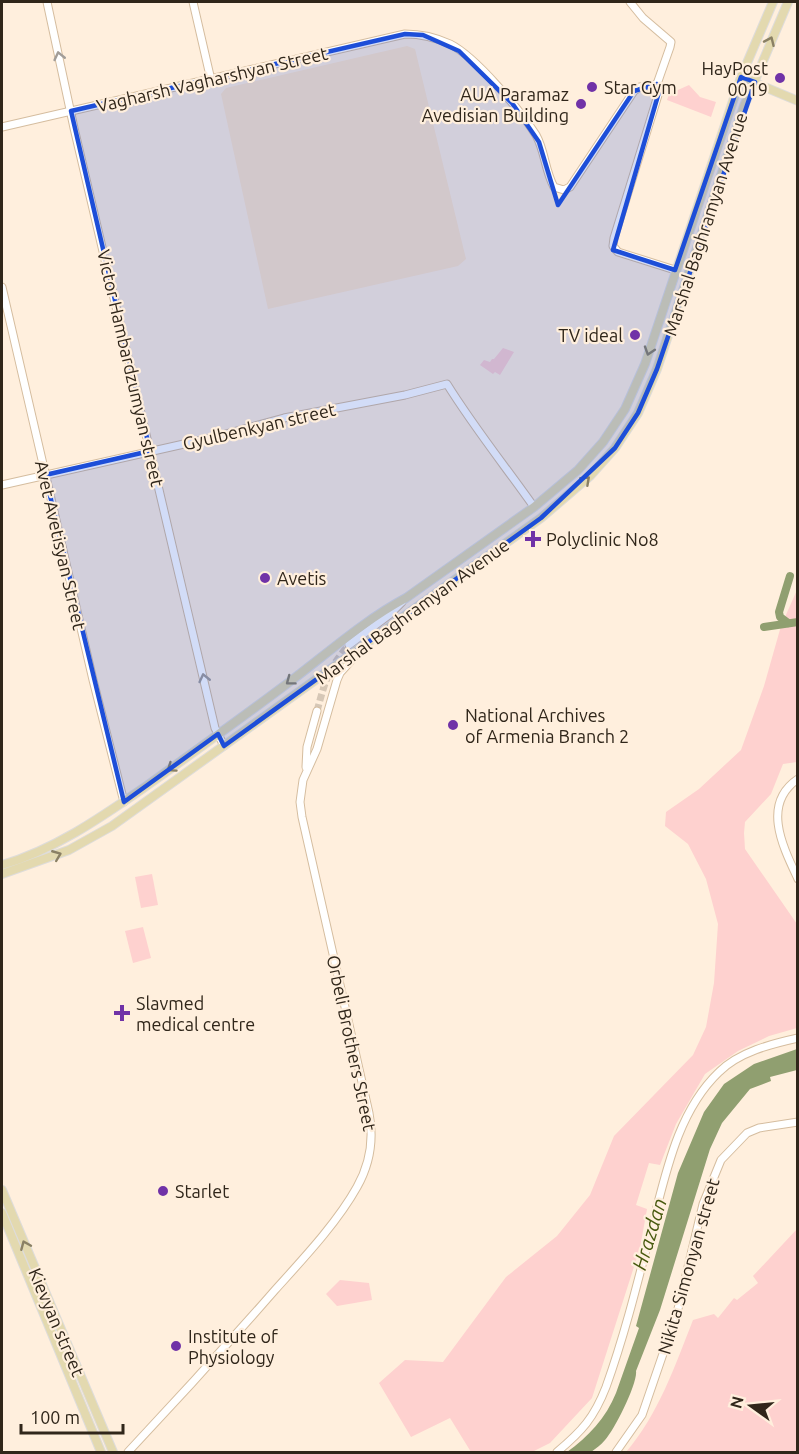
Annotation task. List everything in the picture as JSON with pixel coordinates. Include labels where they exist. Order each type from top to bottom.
[{"type":"main road","name":"Marshal Baghramyan Avenue","points":[[2,865],[68,838],[124,801],[218,735],[390,607],[534,507],[578,470],[603,442],[625,409],[645,364],[741,76],[773,2]]},
{"type":"main road","name":"Marshal Baghramyan Avenue","points":[[2,874],[69,850],[112,826],[541,518],[590,476],[615,448],[638,413],[657,369],[744,106],[788,2]]},
{"type":"main road","points":[[741,76],[798,106]]},
{"type":"main road","points":[[754,84],[798,101]]},
{"type":"main road","name":"Kievyan street","points":[[2,1190],[114,1452]]},
{"type":"main road","name":"Kievyan street","points":[[2,1213],[101,1452]]},
{"type":"main road","points":[[39,1301],[46,1303],[48,1299]]},
{"type":"street","name":"Victor Hambardzumyan street","points":[[47,2],[215,728],[224,746]]},
{"type":"street","points":[[193,2],[211,80]]},
{"type":"street","points":[[630,2],[643,18],[671,42],[657,84],[659,92],[613,246],[618,252],[675,270]]},
{"type":"street","name":"Vagharsh Vagharshyan Street","points":[[2,126],[405,34],[423,35],[452,45],[476,65],[512,103],[536,135],[554,188],[564,190],[570,187],[634,91],[640,87],[657,84]]},
{"type":"street","name":"Avet Avetisyan Street","points":[[2,287],[124,801]]},
{"type":"street","name":"Gyulbenkyan street","points":[[2,485],[284,418],[405,395],[447,384],[468,417],[534,507]]},
{"type":"street","points":[[349,645],[389,615],[406,598]]},
{"type":"street","name":"Orbeli Brothers Street","points":[[128,1452],[236,1335],[321,1237],[357,1187],[370,1154],[373,1136],[369,1113],[302,818],[301,788],[340,673],[385,630]]},
{"type":"street","name":"Orbeli Brothers Street","points":[[306,771],[307,747],[317,711]]},
{"type":"street","points":[[798,779],[789,785],[776,816],[784,848],[798,879]]},
{"type":"street","points":[[557,1452],[581,1433],[599,1404],[606,1387],[639,1279],[665,1176],[682,1125],[701,1093],[720,1071],[746,1054],[798,1038]]},
{"type":"street","name":"Nikita Simonyan street","points":[[616,1452],[642,1414],[676,1313],[703,1204],[721,1160],[747,1133],[759,1128],[798,1122]]},
{"type":"highlighted area","points":[[405,34],[423,35],[459,51],[512,103],[539,142],[558,205],[634,91],[657,84],[659,92],[613,250],[675,270],[741,77],[755,82],[657,369],[638,413],[615,448],[541,518],[224,746],[218,734],[124,802],[45,475],[150,451],[71,111]]},
{"type":"shaded area","points":[[407,46],[415,49],[466,259],[458,266],[268,309],[221,94],[226,88]]},
{"type":"shaded area","points":[[689,85],[700,97],[716,102],[711,117],[667,100],[669,94]]},
{"type":"shaded area","points":[[503,348],[514,352],[500,375],[495,372],[493,374],[480,365],[484,360],[490,362]]},
{"type":"shaded area","points":[[797,590],[797,762],[783,764],[771,794],[745,822],[744,833],[745,849],[797,924],[797,1028],[769,1036],[738,1051],[705,1074],[676,1124],[660,1165],[649,1163],[636,1205],[647,1209],[640,1248],[592,1398],[550,1443],[532,1452],[471,1452],[450,1418],[411,1437],[379,1383],[405,1360],[443,1362],[506,1277],[557,1236],[590,1195],[614,1136],[693,1055],[706,1027],[714,983],[718,924],[706,879],[688,844],[665,826],[666,812],[699,789],[741,750],[764,686],[781,626]]},
{"type":"shaded area","points":[[152,874],[158,905],[141,908],[135,877]]},
{"type":"shaded area","points":[[143,927],[151,958],[133,963],[125,931]]},
{"type":"shaded area","points":[[797,1049],[797,1070],[770,1077],[771,1081],[750,1089],[722,1123],[710,1149],[660,1310],[636,1371],[625,1407],[609,1435],[591,1452],[567,1452],[596,1426],[616,1393],[639,1328],[636,1326],[678,1173],[704,1112],[724,1084],[754,1064]]},
{"type":"shaded area","points":[[797,1229],[797,1452],[626,1452],[657,1406],[693,1320],[714,1314],[718,1318],[734,1298],[737,1300],[758,1283],[753,1276]]},
{"type":"shaded area","points":[[340,1280],[369,1283],[372,1300],[337,1306],[326,1294]]},
{"type":"waterway","points":[[788,623],[780,617],[779,612],[790,576]]},
{"type":"waterway","points":[[764,627],[798,622]]},
{"type":"tunnel","points":[[317,711],[328,676],[349,645]]},
{"type":"place","name":"HayPost 0019","points":[[780,78]]},
{"type":"place","name":"Star Gym","points":[[592,87]]},
{"type":"place","name":"AUA Paramaz Avedisian Building","points":[[581,104]]},
{"type":"place","name":"TV ideal","points":[[635,335]]},
{"type":"place","name":"Polyclinic No8","points":[[533,539]]},
{"type":"place","name":"Avetis","points":[[265,578]]},
{"type":"place","name":"National Archives of Armenia Branch 2","points":[[453,725]]},
{"type":"place","name":"Slavmed medical centre","points":[[122,1013]]},
{"type":"place","name":"Starlet","points":[[163,1191]]},
{"type":"place","name":"Institute of Physiology","points":[[176,1346]]},
{"type":"water label","name":"Hrazdan","points":[[649,1234]]}]
